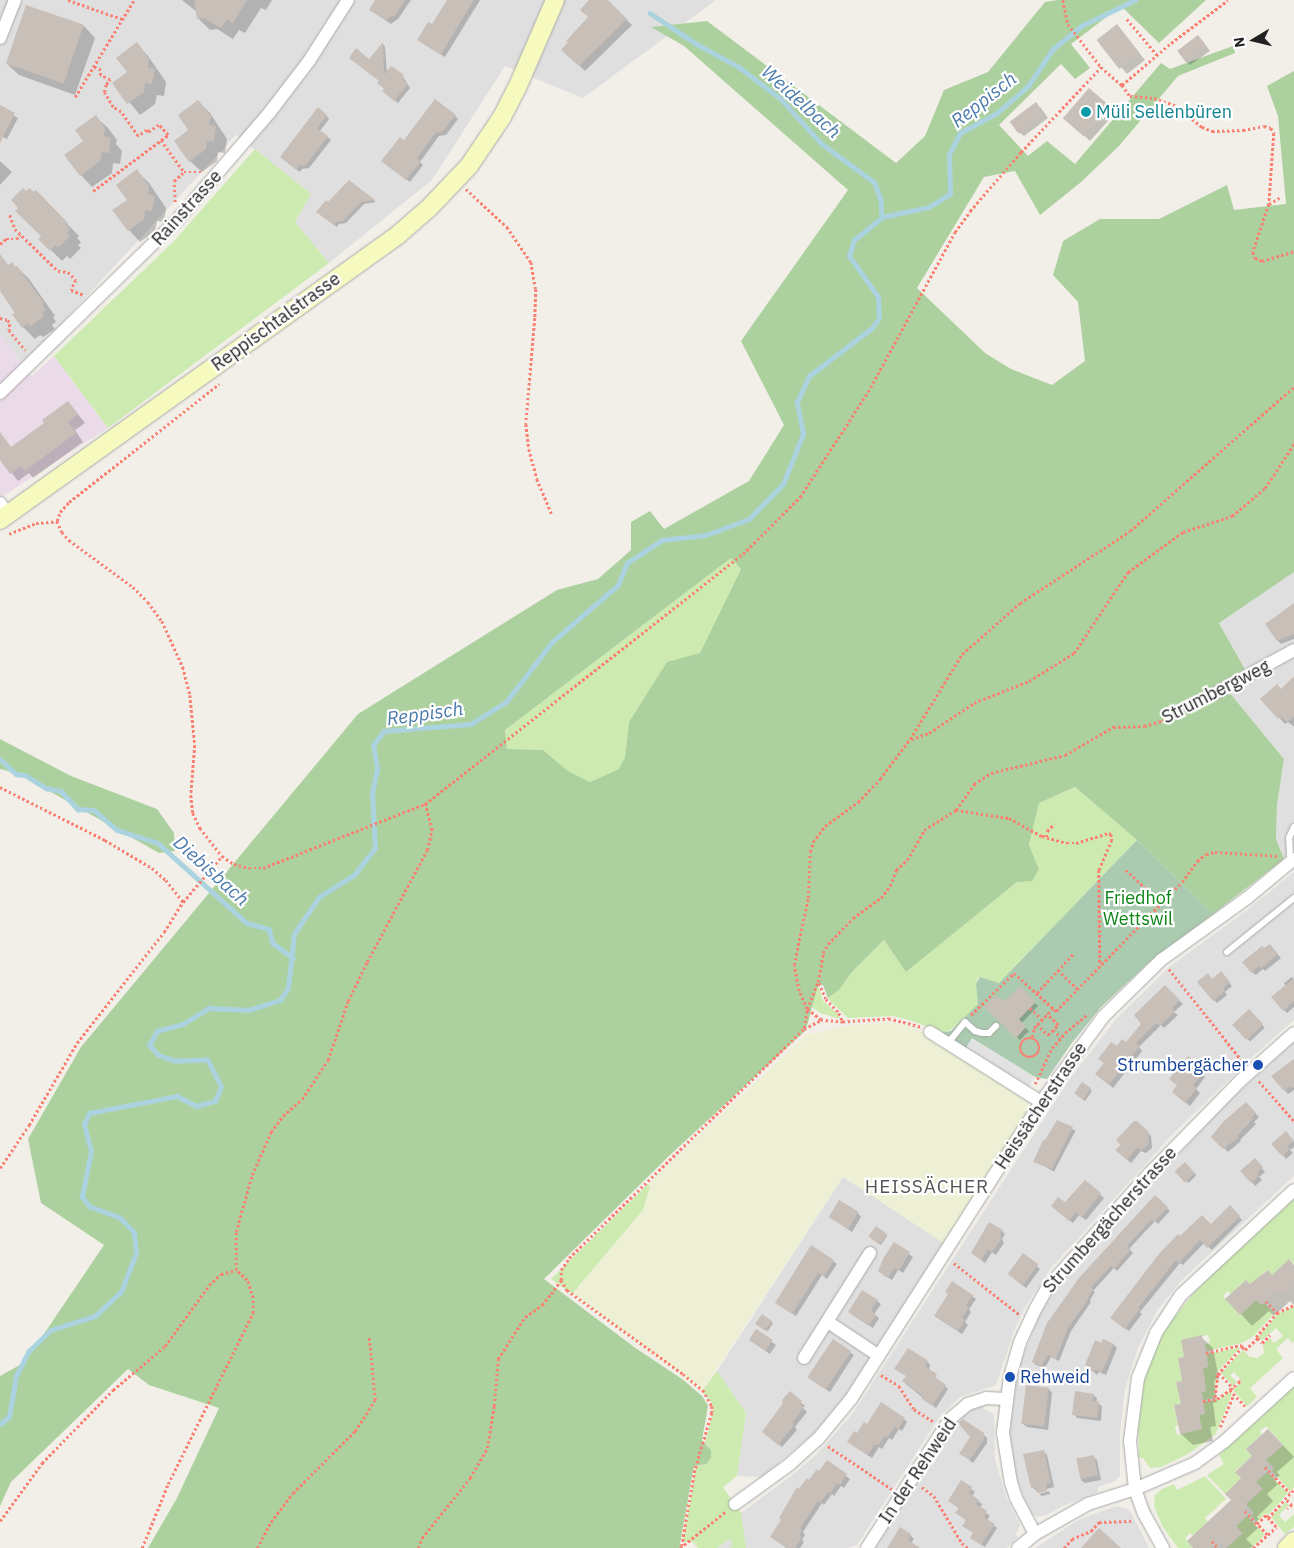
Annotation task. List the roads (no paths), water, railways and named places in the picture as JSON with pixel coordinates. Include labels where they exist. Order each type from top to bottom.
[{"type":"main road","name":"Reppischtalstrasse","points":[[3,518],[399,234],[428,210],[456,180],[484,145],[517,88],[555,0]]},
{"type":"main road","points":[[1287,1548],[1294,1541]]},
{"type":"street","points":[[0,38],[14,0]]},
{"type":"street","name":"Rainstrasse","points":[[0,394],[178,219],[270,112],[309,61],[348,0]]},
{"type":"street","name":"Strumbergweg","points":[[1214,694],[1294,650]]},
{"type":"street","name":"Heissächerstrasse","points":[[735,1504],[790,1464],[818,1439],[851,1399],[1041,1102],[1104,1017],[1161,960],[1246,899],[1294,859]]},
{"type":"street","points":[[930,1032],[1041,1102]]},
{"type":"street","name":"Strumbergächerstrasse","points":[[1035,1534],[1016,1498],[1007,1467],[1003,1433],[1006,1399],[1020,1342],[1028,1323],[1047,1288],[1149,1174],[1240,1081],[1294,1034]]},
{"type":"street","points":[[1163,1548],[1144,1514],[1135,1489],[1130,1441],[1132,1413],[1138,1378],[1156,1333],[1181,1295],[1294,1190]]},
{"type":"street","points":[[804,1358],[870,1253]]},
{"type":"street","points":[[828,1322],[879,1356]]},
{"type":"street","points":[[1018,1548],[1035,1534],[1088,1504],[1135,1489],[1195,1463],[1225,1441],[1294,1378]]},
{"type":"street","name":"In der Rehweid","points":[[867,1548],[950,1419],[968,1404],[986,1398],[1006,1399]]},
{"type":"lane","name":"Heissächerstrasse","points":[[1294,827],[1289,838],[1290,855],[1294,859]]},
{"type":"lane","points":[[1227,952],[1294,898]]},
{"type":"lane","points":[[948,1043],[965,1022],[982,1033],[989,1033],[996,1026]]},
{"type":"waterway","name":"Reppisch","points":[[0,1424],[9,1417],[16,1376],[29,1351],[51,1330],[95,1316],[121,1292],[136,1253],[134,1233],[120,1218],[90,1207],[82,1197],[91,1151],[84,1125],[89,1113],[177,1096],[197,1106],[215,1101],[221,1087],[207,1060],[175,1061],[158,1055],[149,1045],[157,1031],[183,1024],[209,1008],[249,1010],[280,1000],[288,988],[294,934],[319,897],[354,875],[375,848],[372,793],[377,769],[373,745],[384,731],[471,724],[506,702],[552,642],[618,585],[627,563],[662,540],[706,535],[749,519],[783,484],[803,434],[797,402],[809,376],[872,328],[879,318],[878,297],[849,256],[854,240],[882,217],[929,207],[950,194],[949,154],[960,133],[997,113],[1028,86],[1053,49],[1081,26],[1135,0]]},
{"type":"waterway","name":"Weidelbach","points":[[650,13],[695,43],[739,67],[781,99],[821,143],[875,183],[881,200],[882,217]]},
{"type":"waterway","name":"Diebisbach","points":[[0,759],[16,774],[25,775],[46,788],[61,791],[78,809],[94,810],[117,830],[158,843],[247,923],[269,929],[273,943],[293,958]]},
{"type":"place","name":"Müli Sellenbüren","points":[[1086,112]]},
{"type":"place","name":"Strumbergächer","points":[[1258,1065]]},
{"type":"place","name":"Rehweid","points":[[1010,1377]]},
{"type":"district","name":"HEISSÄCHER","points":[[927,1187]]},
{"type":"park label","name":"Friedhof Wettswil","points":[[1138,910]]}]
